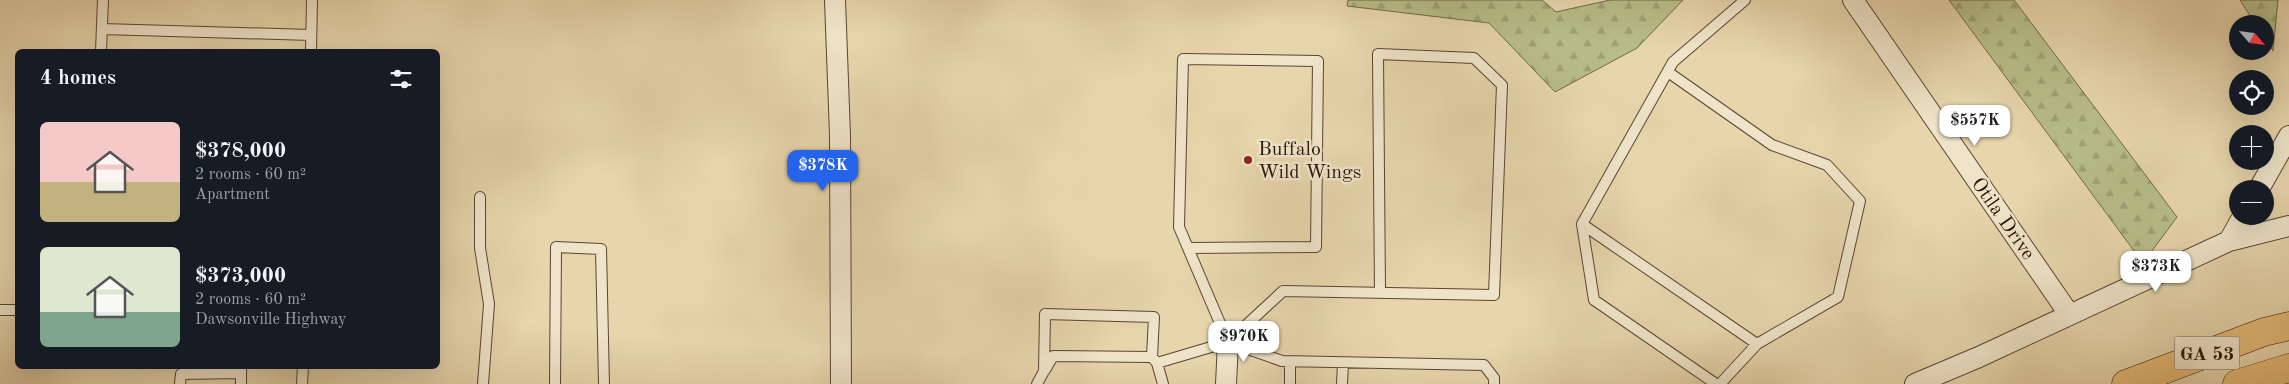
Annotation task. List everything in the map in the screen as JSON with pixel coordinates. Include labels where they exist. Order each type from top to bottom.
[{"type":"main road","name":"GA 53","points":[[2126,384],[2264,332],[2289,326]]},
{"type":"main road","name":"GA 53","points":[[2238,384],[2289,368]]},
{"type":"street","points":[[835,0],[840,135],[841,384]]},
{"type":"street","name":"Otila Drive","points":[[1853,0],[2069,314]]},
{"type":"street","points":[[2264,180],[2289,136]]},
{"type":"street","points":[[2229,241],[2238,225]]},
{"type":"street","points":[[1915,384],[1979,357],[2229,241],[2289,226]]},
{"type":"street","points":[[1226,384],[1228,342]]},
{"type":"lane","points":[[101,49],[103,0]]},
{"type":"lane","points":[[310,49],[312,0]]},
{"type":"lane","points":[[1716,384],[1594,300],[1582,224],[1673,62],[1745,0]]},
{"type":"lane","points":[[102,29],[311,35]]},
{"type":"lane","points":[[1037,384],[1053,356],[1154,360],[1228,342],[1283,291],[1380,293],[1494,295],[1502,85],[1474,58],[1378,54],[1380,293]]},
{"type":"lane","points":[[1189,248],[1316,247],[1318,61],[1183,60],[1180,227],[1228,342],[1282,361],[1290,362],[1484,365],[1494,378],[1494,384]]},
{"type":"lane","points":[[1668,72],[1772,145],[1827,165],[1860,201],[1838,297],[1757,344],[1720,384]]},
{"type":"lane","points":[[480,197],[480,248],[489,304],[484,384]]},
{"type":"lane","points":[[1582,224],[1757,344]]},
{"type":"lane","points":[[555,384],[556,247],[601,249],[604,384]]},
{"type":"lane","points":[[0,310],[15,310]]},
{"type":"lane","points":[[1044,371],[1045,314],[1154,317],[1154,360],[1163,384]]},
{"type":"lane","points":[[1290,362],[1290,384]]},
{"type":"lane","points":[[1342,384],[1343,362]]},
{"type":"lane","points":[[302,369],[302,384]]},
{"type":"lane","points":[[180,384],[181,374],[241,375]]},
{"type":"green space","points":[[1348,0],[1542,0],[1556,12],[1610,0],[1683,0],[1637,48],[1555,92],[1489,23],[1347,6]]},
{"type":"green space","points":[[1949,0],[2014,0],[2177,217],[2143,263]]},
{"type":"green space","points":[[2240,0],[2278,0],[2274,41],[2274,15],[2249,15]]},
{"type":"place","name":"Buffalo Wild Wings","points":[[1248,160]]}]
